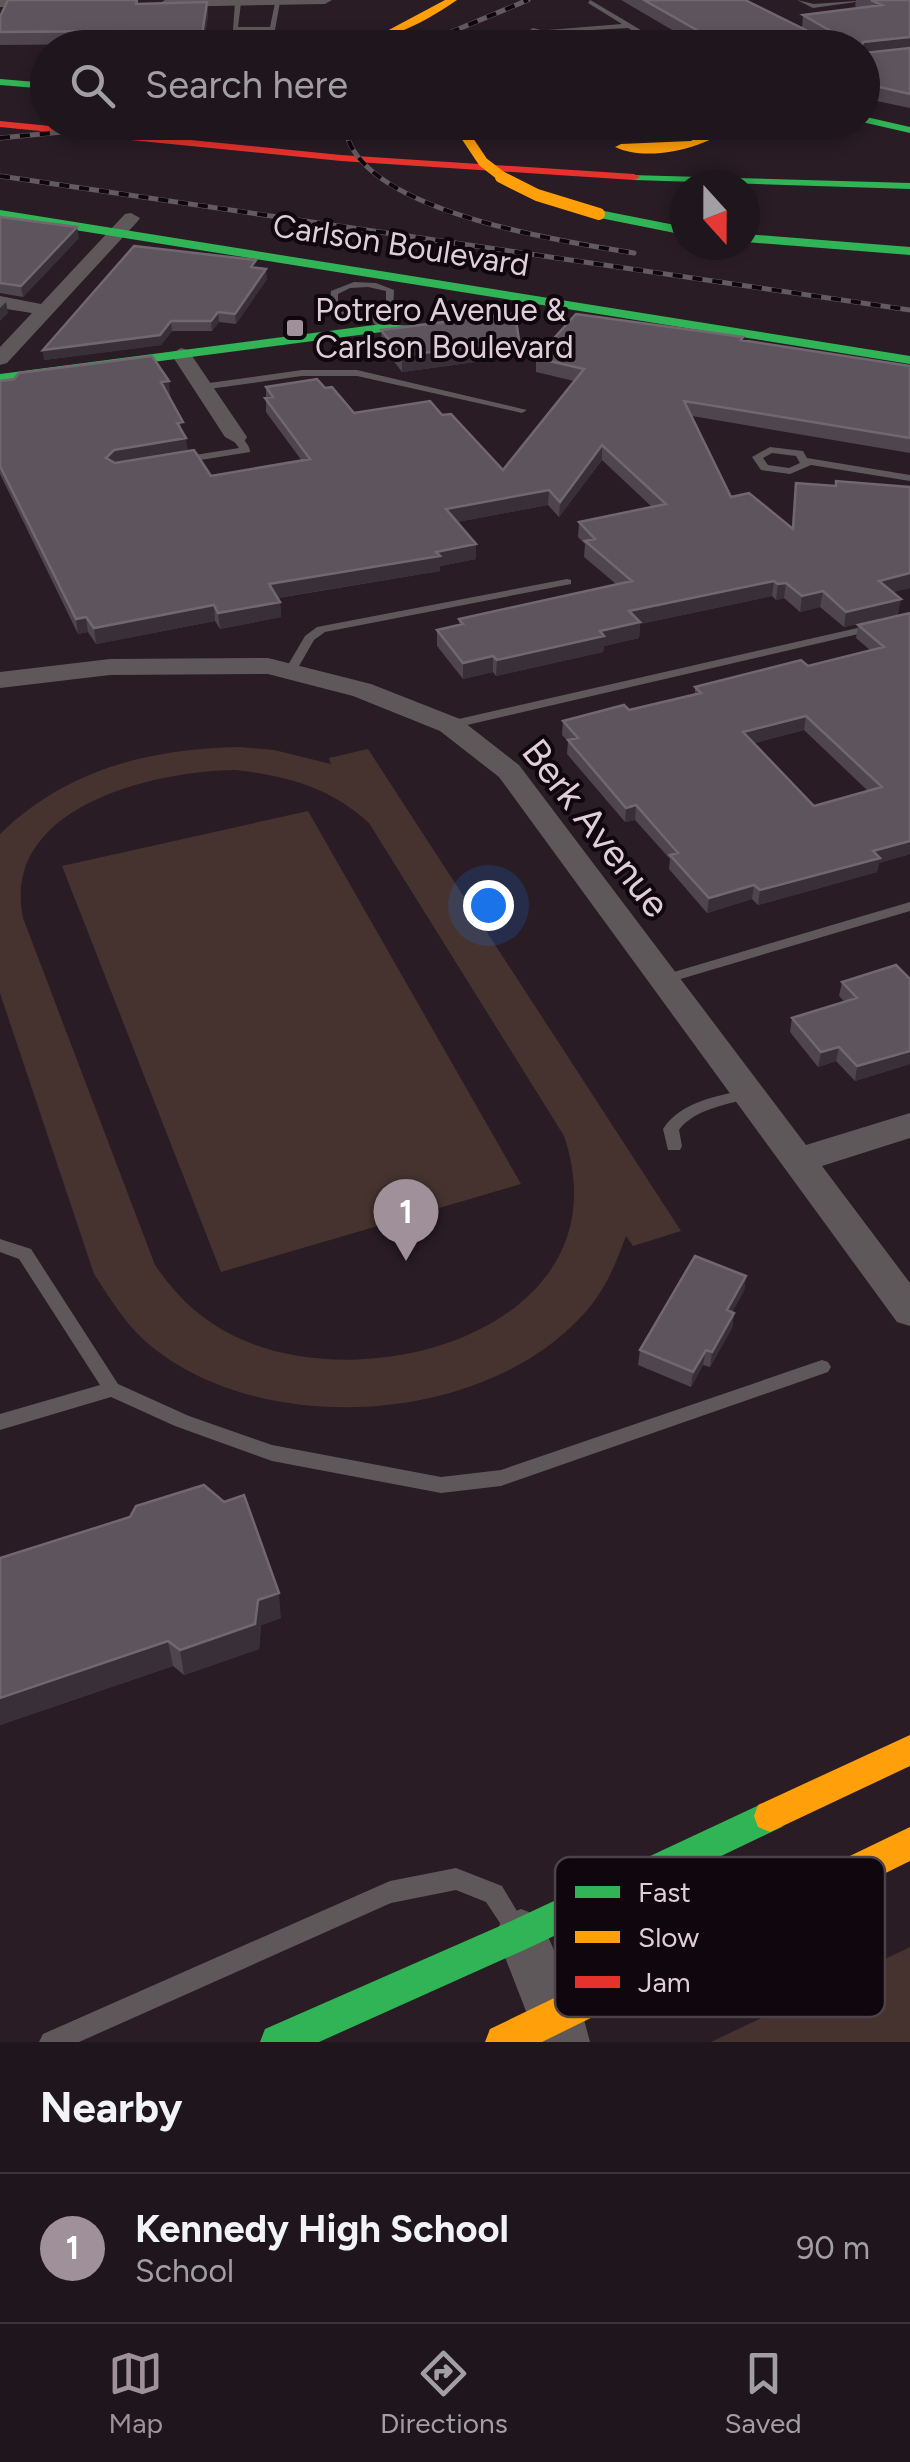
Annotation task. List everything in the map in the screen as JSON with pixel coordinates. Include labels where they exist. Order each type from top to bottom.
[{"type":"main road","points":[[396,30],[452,0]]},
{"type":"main road","points":[[0,82],[30,84]]},
{"type":"main road","points":[[0,106],[30,109]]},
{"type":"main road","points":[[880,122],[910,130]]},
{"type":"main road","points":[[0,124],[30,127]]},
{"type":"main road","points":[[147,140],[529,173],[910,186]]},
{"type":"main road","points":[[365,140],[530,154],[910,167]]},
{"type":"main road","points":[[462,140],[500,174],[540,194],[600,214],[670,228]]},
{"type":"main road","points":[[491,140],[506,144]]},
{"type":"main road","points":[[600,146],[703,140]]},
{"type":"main road","points":[[211,147],[380,171],[670,197]]},
{"type":"main road","name":"Carlson Boulevard","points":[[0,200],[373,278],[539,301],[587,301],[910,344]]},
{"type":"main road","points":[[760,204],[784,205]]},
{"type":"main road","name":"Carlson Boulevard","points":[[0,214],[124,225],[587,301],[910,360]]},
{"type":"main road","points":[[760,240],[910,251]]},
{"type":"main road","points":[[789,244],[833,256],[910,263]]},
{"type":"main road","points":[[0,378],[181,354],[376,320],[404,320],[539,301]]},
{"type":"main road","points":[[502,318],[587,301]]},
{"type":"main road","points":[[376,320],[412,330],[466,323]]},
{"type":"main road","points":[[684,1857],[910,1750]]},
{"type":"main road","points":[[885,1857],[910,1844]]},
{"type":"main road","points":[[278,2042],[555,1918]]},
{"type":"main road","points":[[502,2042],[560,2029],[583,2017]]},
{"type":"street","points":[[158,4],[325,0]]},
{"type":"street","points":[[1,4],[59,4]]},
{"type":"street","points":[[0,360],[124,225]]},
{"type":"street","points":[[0,302],[45,310]]},
{"type":"street","points":[[181,354],[236,437]]},
{"type":"street","name":"Berk Avenue","points":[[2,674],[211,664],[291,670],[362,690],[450,725],[509,771],[910,1310]]},
{"type":"street","points":[[799,1160],[910,1125]]},
{"type":"street","points":[[521,1934],[555,2017]]},
{"type":"lane","points":[[800,0],[813,6],[867,0]]},
{"type":"lane","points":[[238,3],[235,29],[273,29],[285,2]]},
{"type":"lane","points":[[590,2],[636,30]]},
{"type":"lane","points":[[556,30],[629,26]]},
{"type":"lane","points":[[373,278],[390,290],[390,310],[376,320],[333,315],[334,293],[340,287],[373,278]]},
{"type":"lane","points":[[202,387],[302,373],[357,373],[522,410]]},
{"type":"lane","points":[[171,462],[246,450],[236,437]]},
{"type":"lane","points":[[806,461],[910,478]]},
{"type":"lane","points":[[291,670],[309,638],[321,629],[567,582]]},
{"type":"lane","points":[[450,725],[910,619]]},
{"type":"lane","points":[[662,980],[910,906]]},
{"type":"lane","points":[[674,1146],[672,1129],[680,1117],[748,1093]]},
{"type":"lane","points":[[0,1245],[25,1254],[112,1389],[182,1421],[272,1453],[441,1485],[501,1478],[822,1367]]},
{"type":"lane","points":[[0,1422],[112,1389]]},
{"type":"lane","points":[[51,2042],[390,1892],[456,1879],[494,1894],[521,1934]]},
{"type":"shaded area","points":[[206,749],[274,750],[331,764],[329,758],[368,749],[681,1231],[633,1246],[626,1236],[616,1263],[592,1304],[550,1345],[498,1375],[439,1396],[376,1406],[312,1406],[250,1395],[193,1373],[145,1341],[94,1274],[0,993],[0,834],[53,793],[81,778],[141,758]],"holes":[[[235,770],[307,785],[339,800],[369,823],[564,1136],[574,1202],[559,1256],[524,1300],[474,1332],[415,1352],[352,1360],[290,1354],[234,1336],[180,1297],[155,1265],[23,918],[22,880],[35,848],[59,822],[90,802],[165,778]]]},
{"type":"shaded area","points":[[308,811],[521,1184],[221,1272],[62,866]]},
{"type":"shaded area","points":[[910,1947],[910,2042],[711,2042],[763,2017],[885,2017],[885,1959]]},
{"type":"building","points":[[8,0],[207,2],[203,30],[0,32],[0,17]]},
{"type":"building","points":[[644,0],[745,0],[806,30],[697,30]]},
{"type":"building","points":[[871,0],[910,0],[910,37],[880,40],[880,30],[829,30],[803,15],[882,5]]},
{"type":"building","points":[[910,48],[910,94],[880,87],[880,51]]},
{"type":"building","points":[[0,217],[77,227],[21,286],[0,283]]},
{"type":"building","points":[[134,246],[256,260],[251,267],[266,269],[235,314],[218,312],[211,321],[171,321],[160,335],[43,350]]},
{"type":"building","points":[[515,313],[519,340],[402,356],[381,330]]},
{"type":"building","points":[[576,314],[910,366],[910,438],[684,401],[731,497],[749,493],[793,529],[796,483],[836,486],[836,481],[910,487],[910,573],[879,581],[901,599],[846,612],[823,591],[802,596],[786,583],[774,581],[629,611],[640,622],[600,631],[604,636],[497,660],[493,656],[463,663],[437,630],[463,624],[459,619],[632,581],[585,541],[595,539],[579,522],[666,504],[602,445],[560,502],[549,490],[446,509],[476,544],[436,552],[440,556],[269,584],[280,602],[218,613],[214,605],[94,628],[86,617],[76,619],[0,466],[0,381],[14,379],[19,373],[152,356],[169,381],[161,382],[183,422],[177,423],[186,438],[114,450],[106,458],[115,463],[194,450],[211,476],[310,459],[265,398],[273,397],[266,387],[317,379],[325,388],[332,387],[354,413],[430,401],[442,415],[451,414],[503,470],[584,369],[536,358]]},
{"type":"building","points":[[910,613],[910,841],[873,851],[880,858],[760,890],[754,885],[709,898],[670,855],[678,853],[636,805],[626,808],[568,740],[578,738],[563,721],[624,705],[629,710],[701,693],[695,687],[801,660],[808,666],[884,647],[858,625]],"holes":[[[806,716],[882,787],[814,806],[743,732]]]},
{"type":"building","points":[[896,965],[910,979],[910,1051],[857,1066],[839,1047],[821,1052],[792,1018],[857,998],[842,982]]},
{"type":"building","points":[[695,1256],[746,1276],[727,1310],[734,1313],[712,1352],[706,1350],[693,1372],[640,1350]]},
{"type":"building","points":[[204,1485],[224,1502],[244,1495],[279,1593],[258,1600],[255,1624],[180,1650],[168,1641],[0,1698],[0,1558],[130,1517],[136,1506]]},
{"type":"railway","points":[[456,30],[528,0]]},
{"type":"railway","points":[[0,138],[30,135]]},
{"type":"railway","points":[[349,140],[375,173],[441,208],[525,233],[634,253]]},
{"type":"railway","points":[[0,176],[910,310]]},
{"type":"traffic: fast","points":[[0,82],[30,84]]},
{"type":"traffic: fast","points":[[880,123],[910,130]]},
{"type":"traffic: fast","points":[[634,177],[910,186]]},
{"type":"traffic: fast","points":[[0,214],[910,360]]},
{"type":"traffic: fast","points":[[599,214],[670,228]]},
{"type":"traffic: fast","points":[[760,239],[910,251]]},
{"type":"traffic: fast","points":[[0,378],[382,328],[412,330],[448,325]]},
{"type":"traffic: fast","points":[[683,1857],[770,1816]]},
{"type":"traffic: fast","points":[[278,2042],[555,1918]]},
{"type":"traffic: slow","points":[[396,30],[452,0]]},
{"type":"traffic: slow","points":[[466,140],[483,162],[517,186],[599,214]]},
{"type":"traffic: slow","points":[[621,147],[680,147],[704,140]]},
{"type":"traffic: slow","points":[[770,1816],[910,1750]]},
{"type":"traffic: slow","points":[[883,1857],[910,1844]]},
{"type":"traffic: slow","points":[[503,2042],[555,2017]]},
{"type":"traffic: jam","points":[[0,124],[30,127]]},
{"type":"traffic: jam","points":[[160,140],[341,158],[634,177]]},
{"type":"place","name":"Potrero Avenue & Carlson Boulevard","points":[[295,328]]},
{"type":"place","name":"Kennedy High School","points":[[406,1261]]}]
